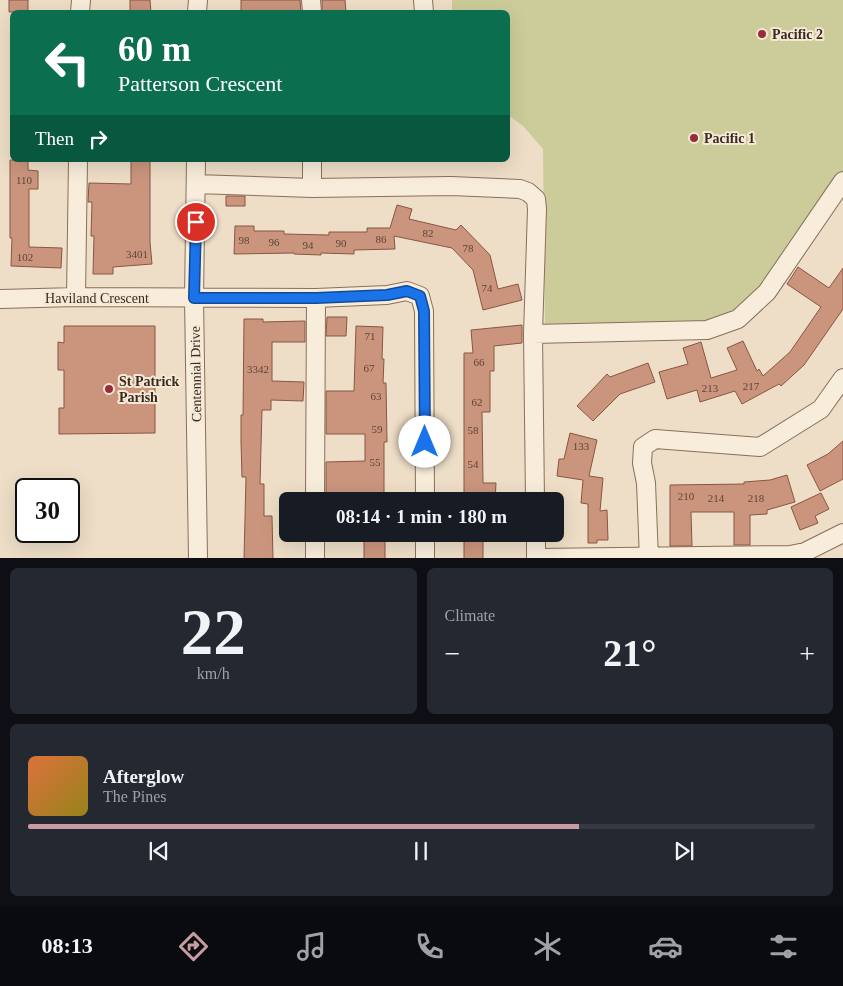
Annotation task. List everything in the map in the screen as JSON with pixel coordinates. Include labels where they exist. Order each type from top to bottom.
[{"type":"street","points":[[76,297],[78,162]]},
{"type":"street","name":"Centennial Drive","points":[[196,162],[194,298],[198,558]]},
{"type":"street","points":[[312,162],[312,188]]},
{"type":"street","points":[[533,334],[708,330],[738,319],[768,292],[843,181]]},
{"type":"street","points":[[196,184],[312,188],[451,186],[520,189],[528,192],[536,199],[533,334],[535,492]]},
{"type":"street","name":"Haviland Crescent","points":[[0,299],[76,297],[316,298],[387,295],[407,291],[420,296],[424,311],[425,492]]},
{"type":"street","points":[[315,492],[316,298]]},
{"type":"street","points":[[649,557],[646,483],[642,463],[643,447],[656,439],[760,447],[821,409],[843,378]]},
{"type":"street","points":[[536,542],[536,558],[790,555],[805,552],[843,533]]},
{"type":"street","points":[[315,542],[315,558]]},
{"type":"street","points":[[425,542],[425,558]]},
{"type":"green space","points":[[452,0],[843,0],[843,182],[767,290],[719,325],[545,329],[543,149],[523,126],[510,116],[510,10],[452,10]]},
{"type":"building","points":[[9,0],[28,0],[28,10],[10,10],[9,12]]},
{"type":"building","points":[[130,0],[150,0],[151,10],[130,10]]},
{"type":"building","points":[[241,0],[300,0],[301,10],[241,10]]},
{"type":"building","points":[[322,0],[345,0],[346,10],[322,10]]},
{"type":"building","points":[[10,162],[28,162],[28,170],[38,171],[38,189],[29,189],[29,247],[62,248],[61,268],[11,266],[12,238],[10,238]]},
{"type":"building","points":[[131,162],[150,162],[150,242],[152,264],[113,267],[113,274],[93,274],[94,236],[91,236],[92,202],[88,202],[89,183],[131,184]]},
{"type":"building","points":[[226,196],[245,196],[245,206],[226,206]]},
{"type":"building","points":[[397,205],[412,209],[409,219],[456,230],[461,225],[490,255],[498,289],[518,284],[522,300],[483,310],[473,270],[452,248],[394,236],[395,249],[354,250],[354,254],[234,254],[235,226],[254,226],[254,231],[284,231],[284,234],[329,235],[329,232],[367,232],[367,228],[390,228]]},
{"type":"building","points":[[798,267],[829,288],[843,268],[843,309],[804,365],[781,386],[779,384],[742,404],[735,391],[700,402],[697,390],[667,399],[659,372],[688,364],[683,348],[701,342],[711,378],[737,370],[727,348],[743,341],[757,371],[759,369],[763,376],[790,352],[821,307],[787,284]]},
{"type":"building","points":[[327,317],[347,317],[346,336],[326,336]]},
{"type":"building","points":[[244,319],[263,319],[263,322],[305,321],[305,342],[272,342],[272,381],[304,382],[303,401],[271,400],[271,410],[262,410],[260,484],[264,484],[264,516],[272,516],[273,558],[244,558],[246,477],[242,477],[241,415],[243,415]]},
{"type":"building","points":[[522,325],[522,343],[494,346],[494,371],[490,371],[490,412],[482,412],[483,483],[496,483],[496,492],[464,492],[464,353],[473,353],[471,330]]},
{"type":"building","name":"St Patrick Parish","points":[[64,326],[155,326],[155,433],[59,434],[59,408],[64,408],[64,370],[58,370],[58,342],[64,343]]},
{"type":"building","points":[[356,326],[383,327],[382,359],[384,359],[383,383],[386,383],[387,442],[384,442],[384,492],[326,492],[326,462],[365,461],[365,434],[326,434],[326,391],[354,391]]},
{"type":"building","points":[[648,363],[655,382],[620,394],[593,421],[577,406],[607,374],[610,377]]},
{"type":"building","points":[[570,433],[597,440],[589,476],[603,478],[600,511],[607,510],[608,540],[597,540],[597,543],[588,543],[588,504],[581,503],[583,480],[557,476],[559,459],[564,459]]},
{"type":"building","points":[[843,441],[843,479],[820,491],[807,465],[828,454]]},
{"type":"building","points":[[787,475],[795,502],[767,510],[767,514],[750,515],[750,545],[734,545],[734,512],[691,512],[692,546],[670,546],[670,485],[744,484],[744,482],[770,480]]},
{"type":"building","points":[[821,493],[829,509],[815,516],[818,523],[800,530],[791,507]]},
{"type":"building","points":[[364,542],[385,542],[385,558],[364,558]]},
{"type":"building","points":[[464,542],[483,542],[483,558],[464,558]]},
{"type":"place","name":"Pacific 2","points":[[762,34]]},
{"type":"place","name":"Pacific 1","points":[[694,138]]},
{"type":"place","name":"St Patrick Parish","points":[[109,389]]},
{"type":"route","points":[[196,222],[194,298],[316,298],[387,295],[407,291],[420,296],[424,311],[425,442]]}]
